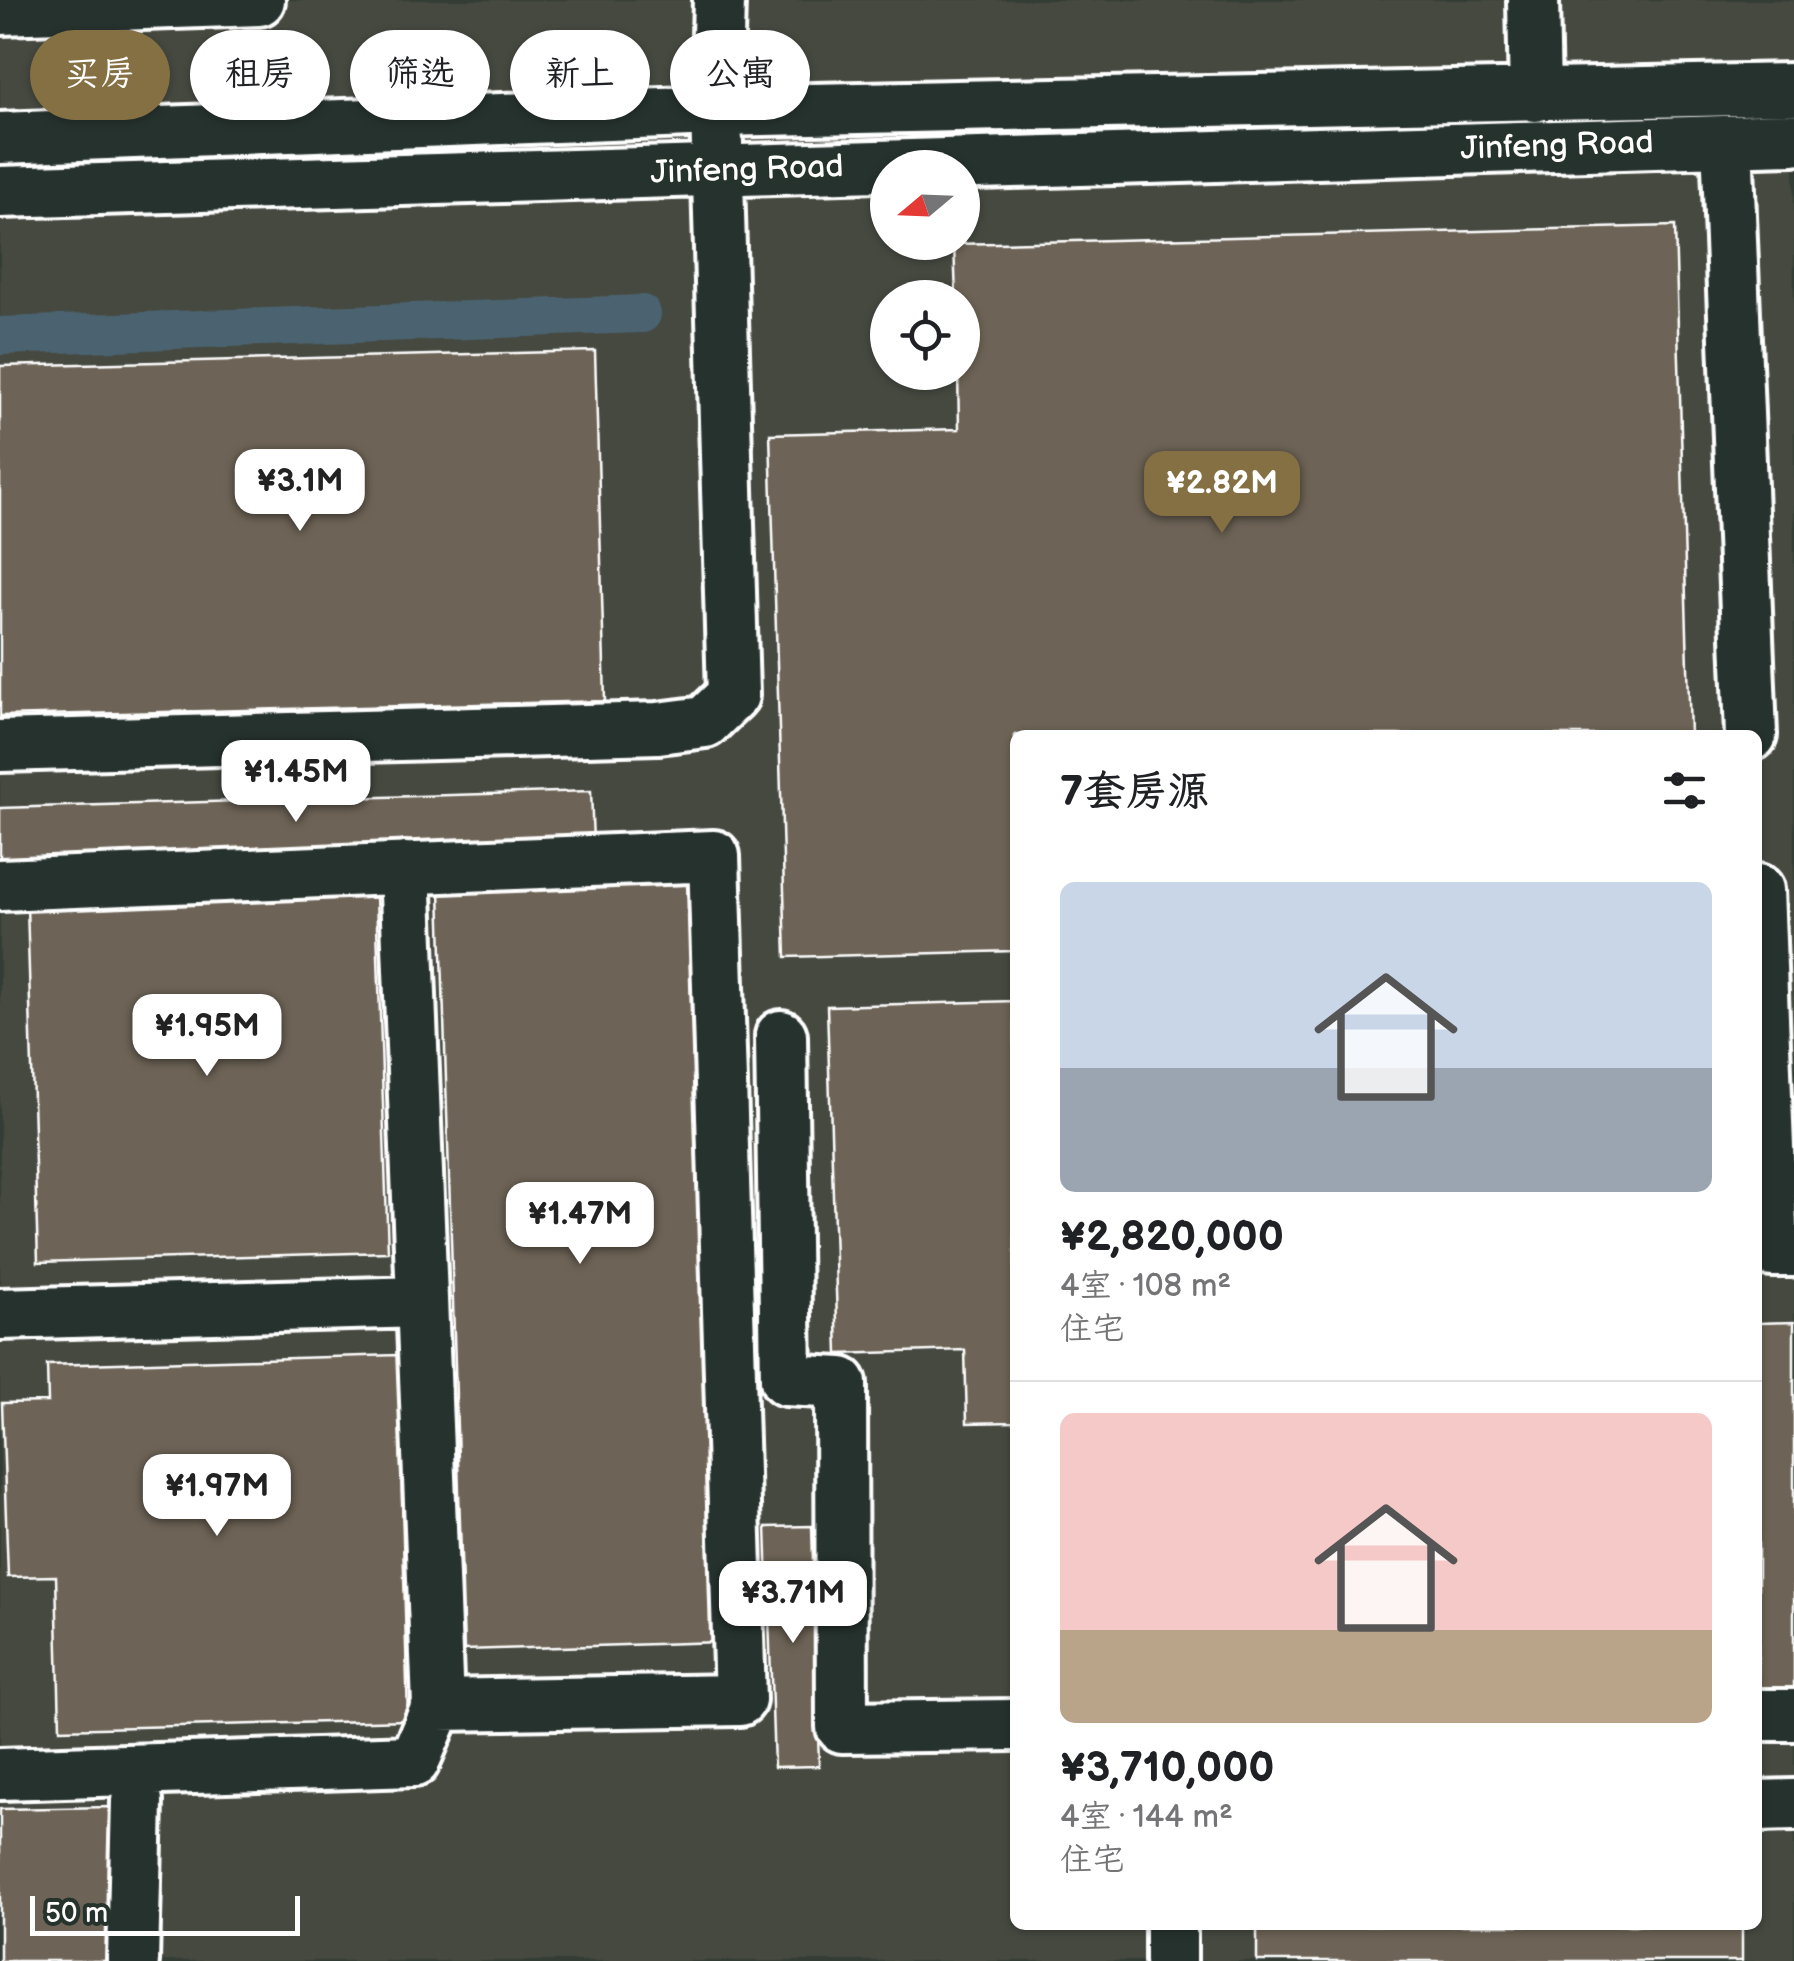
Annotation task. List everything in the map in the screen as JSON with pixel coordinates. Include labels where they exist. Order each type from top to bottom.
[{"type":"street","points":[[0,9],[260,0]]},
{"type":"street","points":[[717,30],[718,0]]},
{"type":"street","points":[[1533,0],[1536,96]]},
{"type":"street","name":"Jinfeng Road","points":[[810,110],[1794,89]]},
{"type":"street","name":"Jinfeng Road","points":[[0,138],[670,114]]},
{"type":"street","points":[[0,746],[658,728],[705,722],[733,696],[716,120]]},
{"type":"street","name":"Jinfeng Road","points":[[0,192],[1794,139]]},
{"type":"street","points":[[1726,141],[1751,730]]},
{"type":"street","points":[[0,885],[714,856],[740,1700],[438,1705]]},
{"type":"street","points":[[0,1774],[414,1761],[438,1705],[405,868]]},
{"type":"street","points":[[1762,993],[1772,1251],[1794,1250]]},
{"type":"street","points":[[781,1036],[786,1380],[842,1384],[842,1727],[1010,1725]]},
{"type":"street","points":[[0,1314],[422,1302]]},
{"type":"street","points":[[1762,1715],[1794,1715]]},
{"type":"street","points":[[133,1961],[137,1801]]},
{"type":"street","points":[[1762,1806],[1794,1805]]},
{"type":"street","points":[[1171,1930],[1172,1961]]},
{"type":"shaded area","points":[[0,0],[1794,0],[1794,1961],[0,1961]]},
{"type":"building","points":[[1675,226],[1690,730],[1010,730],[1010,951],[786,957],[770,434],[959,429],[958,390],[980,390],[980,280],[955,280],[955,260],[980,260],[980,243]]},
{"type":"building","points":[[595,351],[605,701],[0,716],[0,366]]},
{"type":"building","points":[[591,791],[593,841],[0,858],[0,808]]},
{"type":"building","points":[[695,883],[720,1642],[464,1650],[440,891]]},
{"type":"building","points":[[376,896],[388,1252],[38,1262],[27,906]]},
{"type":"building","points":[[1010,1001],[1010,1422],[967,1423],[965,1350],[838,1354],[827,1006]]},
{"type":"building","points":[[1794,1322],[1794,1741],[1762,1742],[1762,1323]]},
{"type":"building","points":[[398,1355],[408,1720],[60,1729],[56,1576],[8,1577],[2,1403],[48,1402],[47,1365]]},
{"type":"building","points":[[812,1526],[819,1766],[774,1767],[766,1527]]},
{"type":"building","points":[[111,1807],[113,1961],[0,1961],[0,1809]]},
{"type":"building","points":[[1257,1930],[1742,1930],[1742,1961],[1257,1961]]},
{"type":"waterway","points":[[0,336],[642,314]]}]
